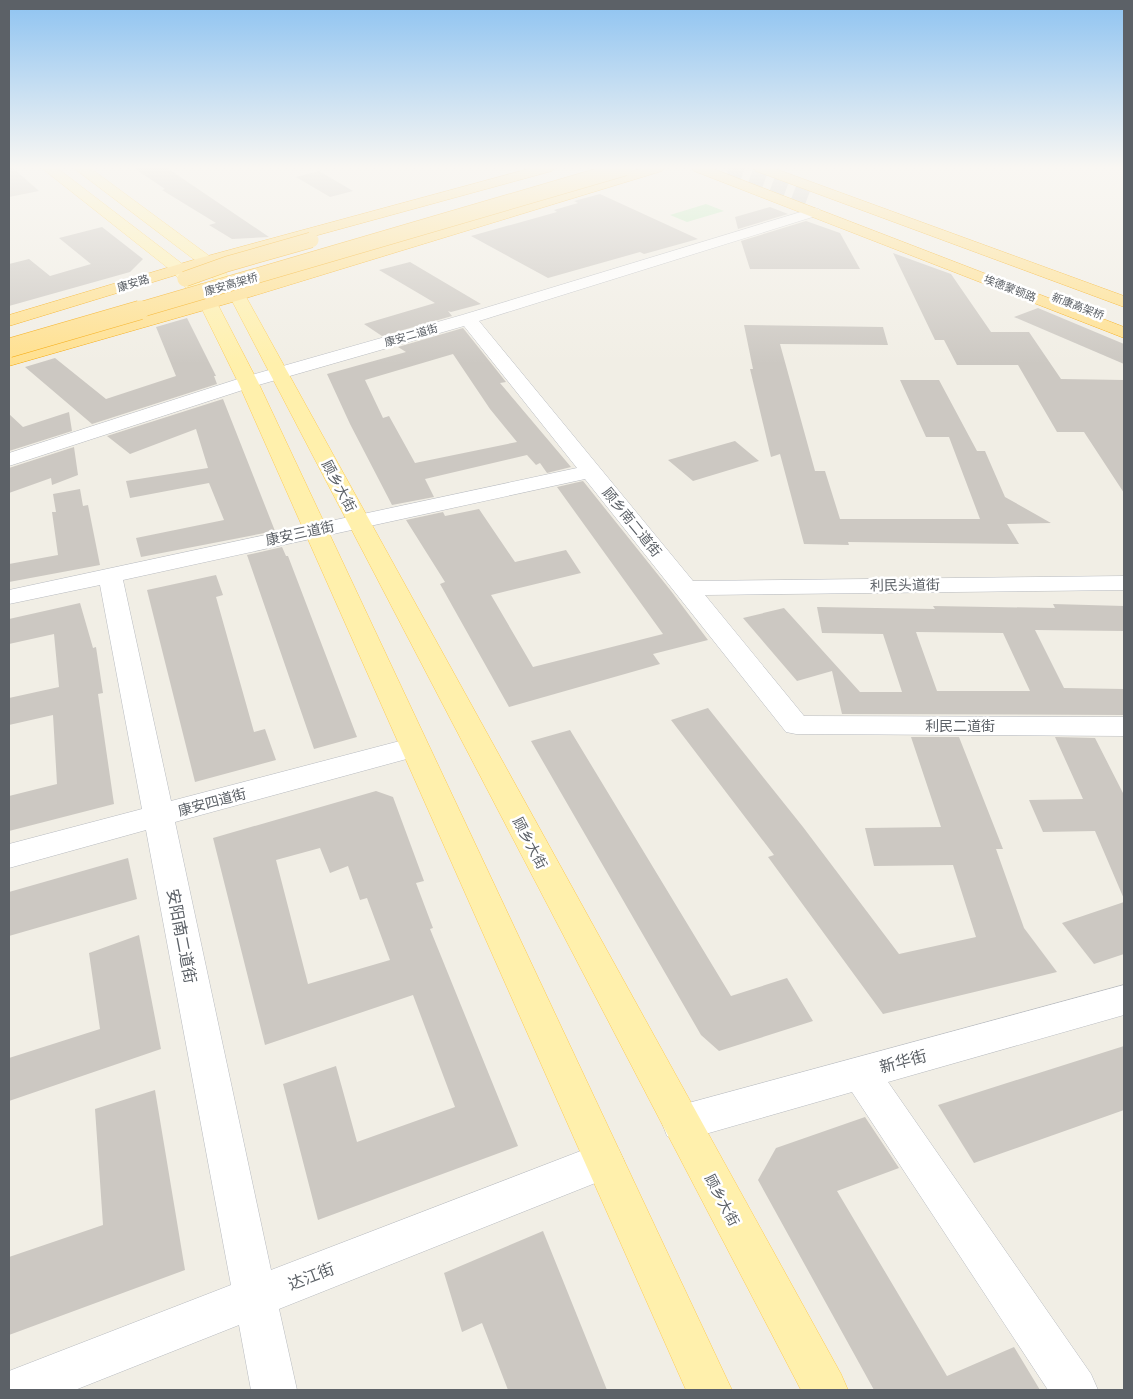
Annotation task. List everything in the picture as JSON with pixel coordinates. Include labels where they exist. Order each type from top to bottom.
[{"type":"highway","name":"康安路","points":[[9,321],[206,261],[308,233]]},
{"type":"highway","points":[[117,310],[227,264],[335,233]]},
{"type":"highway","name":"康安高架桥","points":[[9,348],[117,310],[373,233]]},
{"type":"highway","name":"康安高架桥","points":[[9,334],[117,310],[398,233]]},
{"type":"highway","points":[[9,360],[223,299],[441,233]]},
{"type":"highway","name":"埃德蒙顿路","points":[[888,233],[1124,333]]},
{"type":"highway","name":"新康高架桥","points":[[888,233],[1124,324]]},
{"type":"highway","name":"埃德蒙顿路","points":[[900,233],[1124,315]]},
{"type":"highway","name":"埃德蒙顿路","points":[[905,233],[1124,308]]},
{"type":"highway","name":"埃德蒙顿路","points":[[938,233],[1124,302]]},
{"type":"main road","points":[[133,233],[179,269],[223,299]]},
{"type":"main road","points":[[169,233],[206,261],[223,299],[248,382],[709,1390]]},
{"type":"main road","name":"顾乡大街","points":[[223,299],[279,373],[825,1390]]},
{"type":"street","name":"康安二道街","points":[[9,460],[248,382],[468,319],[721,233]]},
{"type":"street","name":"顾乡南二道街","points":[[468,319],[796,725]]},
{"type":"street","name":"康安三道街","points":[[9,597],[315,529],[591,471]]},
{"type":"street","name":"安阳南二道街","points":[[110,575],[274,1390]]},
{"type":"street","name":"利民头道街","points":[[685,588],[1124,583]]},
{"type":"street","name":"利民二道街","points":[[796,725],[1124,727]]},
{"type":"street","name":"康安四道街","points":[[9,856],[415,747]]},
{"type":"street","name":"新华街","points":[[681,1123],[1124,1000]]},
{"type":"street","points":[[860,1073],[1075,1390]]},
{"type":"street","name":"达江街","points":[[18,1390],[604,1161]]},
{"type":"building","points":[[77,233],[110,233],[143,259],[130,272],[9,306],[9,264],[29,259],[50,276],[91,264],[59,238]]},
{"type":"building","points":[[223,233],[264,233],[269,237],[232,239]]},
{"type":"building","points":[[481,233],[686,233],[698,239],[644,254],[640,252],[548,278],[471,236]]},
{"type":"building","points":[[766,233],[840,233],[860,269],[750,269],[741,241]]},
{"type":"building","points":[[893,253],[951,274],[991,332],[1029,332],[1061,379],[1124,380],[1124,493],[1084,432],[1057,432],[1018,365],[957,365],[944,340],[935,340]]},
{"type":"building","points":[[410,262],[481,304],[451,312],[448,311],[452,316],[382,336],[364,324],[435,303],[379,270]]},
{"type":"building","points":[[1038,308],[1124,344],[1124,364],[1014,317]]},
{"type":"building","points":[[187,318],[216,376],[214,376],[217,384],[92,424],[25,367],[55,358],[106,399],[176,376],[156,327]]},
{"type":"building","points":[[744,325],[883,327],[888,345],[780,344],[815,471],[825,471],[840,519],[980,519],[949,437],[926,437],[900,380],[939,380],[977,451],[985,451],[1005,497],[1051,523],[1007,524],[1019,544],[848,542],[849,545],[804,544],[780,454],[771,457],[750,369],[753,369]]},
{"type":"building","points":[[463,328],[506,382],[500,383],[571,467],[547,473],[540,463],[536,465],[527,455],[425,479],[434,497],[392,505],[350,424],[327,374],[406,352],[398,347]],"holes":[[[453,354],[490,409],[517,442],[415,463],[389,416],[383,418],[365,380]]]},
{"type":"building","points":[[223,399],[275,531],[141,557],[136,538],[224,520],[209,483],[130,498],[126,481],[208,468],[196,429],[130,454],[107,436]]},
{"type":"building","points":[[69,412],[72,431],[9,451],[9,414],[23,427]]},
{"type":"building","points":[[735,441],[759,461],[693,481],[668,460]]},
{"type":"building","points":[[74,447],[78,475],[52,485],[51,478],[9,493],[9,468]]},
{"type":"building","points":[[583,481],[708,640],[653,654],[660,664],[509,707],[440,584],[445,582],[406,520],[443,512],[445,516],[479,509],[515,562],[566,550],[581,573],[491,595],[533,667],[663,634],[557,487]]},
{"type":"building","points":[[80,489],[83,506],[88,505],[100,565],[9,582],[9,564],[58,555],[52,512],[56,512],[53,494]]},
{"type":"building","points":[[282,547],[286,556],[288,556],[357,737],[314,749],[247,555]]},
{"type":"building","points":[[216,575],[223,595],[216,597],[254,732],[265,729],[276,760],[195,782],[147,590]]},
{"type":"building","points":[[80,603],[93,648],[96,647],[103,693],[98,694],[114,804],[9,831],[9,796],[57,784],[53,715],[9,725],[9,698],[59,687],[54,634],[9,644],[9,619]]},
{"type":"building","points":[[1053,604],[1124,606],[1124,631],[1035,630],[1064,688],[1124,689],[1124,715],[842,714],[832,671],[797,681],[743,618],[784,608],[860,692],[902,692],[883,634],[822,633],[817,607],[935,609],[933,606],[1055,608]],"holes":[[[916,632],[1003,633],[1030,691],[937,691]]]},
{"type":"building","points":[[708,708],[803,827],[899,954],[976,937],[953,865],[874,866],[865,828],[941,827],[911,737],[959,737],[1003,849],[996,849],[1024,928],[1057,972],[883,1014],[768,857],[774,855],[671,720]]},
{"type":"building","points":[[570,730],[731,996],[787,978],[813,1021],[719,1051],[701,1035],[531,741]]},
{"type":"building","points":[[1055,737],[1095,738],[1124,795],[1124,899],[1095,831],[1043,832],[1029,800],[1083,799]]},
{"type":"building","points":[[376,791],[393,797],[424,881],[416,883],[433,928],[430,929],[518,1146],[318,1220],[283,1084],[336,1066],[357,1142],[455,1107],[413,995],[265,1045],[213,838]],"holes":[[[320,848],[330,873],[348,866],[360,900],[367,898],[390,960],[308,984],[276,860]]]},
{"type":"building","points":[[128,858],[137,899],[9,936],[9,892]]},
{"type":"building","points":[[1124,902],[1124,954],[1094,964],[1062,923]]},
{"type":"building","points":[[139,935],[161,1049],[9,1101],[9,1058],[100,1029],[89,953]]},
{"type":"building","points":[[1124,1046],[1124,1110],[974,1163],[938,1105]]},
{"type":"building","points":[[155,1090],[185,1270],[9,1335],[9,1257],[103,1225],[95,1109]]},
{"type":"building","points":[[865,1117],[899,1168],[837,1191],[947,1376],[1014,1347],[1040,1390],[874,1390],[758,1180],[776,1148]]},
{"type":"building","points":[[543,1231],[607,1390],[508,1390],[482,1323],[462,1332],[444,1273]]}]
